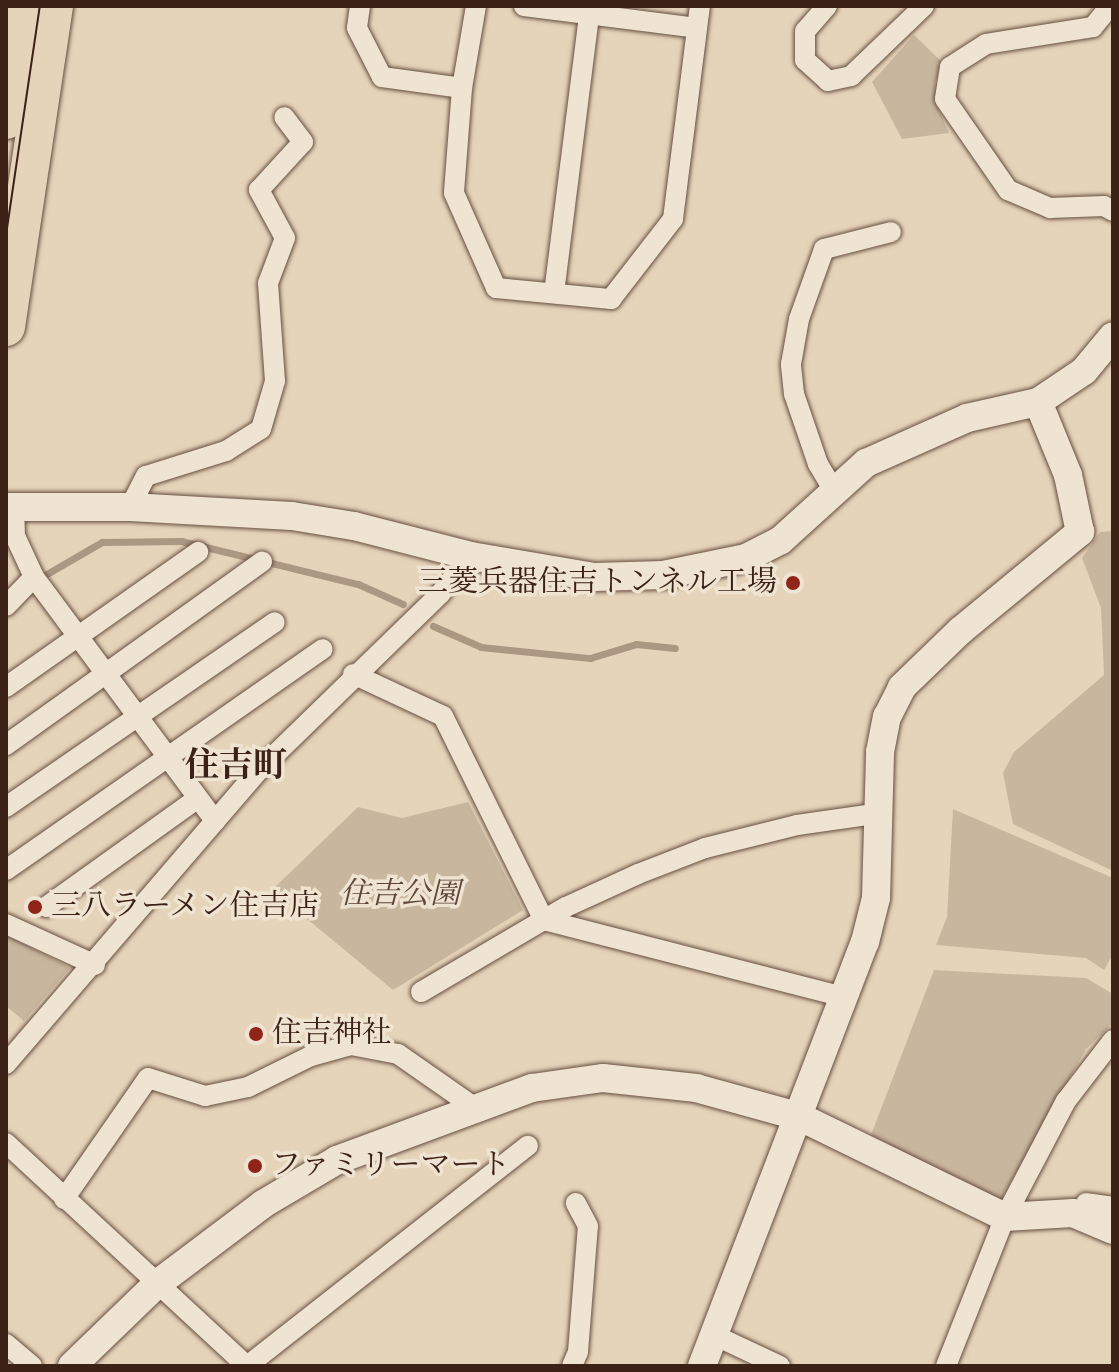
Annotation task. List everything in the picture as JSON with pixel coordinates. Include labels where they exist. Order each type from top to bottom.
[{"type":"highway","points":[[6,120],[20,6]]},
{"type":"highway","points":[[6,327],[54,6]]},
{"type":"street","points":[[360,6],[357,28],[382,77],[462,88]]},
{"type":"street","points":[[476,6],[462,88],[454,193],[496,288],[611,299],[673,219],[700,6]]},
{"type":"street","points":[[524,6],[697,28]]},
{"type":"street","points":[[827,6],[805,31],[805,60],[828,81],[851,76],[924,6]]},
{"type":"street","points":[[1110,6],[1093,27],[986,44],[950,67],[945,99],[1008,190],[1050,208],[1110,202]]},
{"type":"street","points":[[554,293],[589,15]]},
{"type":"street","points":[[130,507],[146,476],[226,451],[261,429],[275,381],[268,283],[285,238],[259,190],[303,142],[284,117]]},
{"type":"street","points":[[833,489],[794,394],[791,364],[799,319],[824,249],[891,232]]},
{"type":"street","points":[[215,821],[34,577],[15,536],[10,507],[130,507],[292,516],[471,556],[594,577],[701,569],[746,558],[781,540],[833,489],[893,449],[967,418],[1038,402],[1084,371],[1113,336]]},
{"type":"street","points":[[702,1366],[843,997],[876,898],[881,813],[880,752],[887,717],[902,687],[1080,532],[1068,475],[1038,402]]},
{"type":"street","points":[[6,687],[198,552]]},
{"type":"street","points":[[6,1064],[312,712],[440,594],[471,556]]},
{"type":"street","points":[[6,745],[262,562]]},
{"type":"street","points":[[6,606],[34,577]]},
{"type":"street","points":[[6,807],[275,622]]},
{"type":"street","points":[[6,870],[323,649]]},
{"type":"street","points":[[353,674],[443,716],[544,920],[843,997]]},
{"type":"street","points":[[46,907],[197,799]]},
{"type":"street","points":[[421,992],[544,920],[705,848],[797,825],[881,813]]},
{"type":"street","points":[[6,924],[95,965]]},
{"type":"street","points":[[946,1366],[1005,1217],[1066,1101],[1113,1040]]},
{"type":"street","points":[[64,1199],[148,1078],[205,1096],[248,1087],[311,1056],[351,1045],[398,1054],[474,1107]]},
{"type":"street","points":[[72,1366],[157,1284],[263,1204],[337,1160],[532,1088],[603,1078],[696,1088],[798,1116],[1005,1217],[1073,1213],[1113,1230]]},
{"type":"street","points":[[6,1143],[247,1366],[528,1146]]},
{"type":"street","points":[[572,1366],[578,1352],[588,1226],[576,1203]]},
{"type":"street","points":[[1086,1203],[1113,1207]]},
{"type":"street","points":[[714,1335],[780,1366]]},
{"type":"street","points":[[6,1344],[32,1366]]},
{"type":"green space","points":[[914,35],[942,62],[935,83],[937,106],[949,133],[902,139],[872,82]]},
{"type":"green space","points":[[1113,531],[1113,871],[1013,824],[1003,773],[1014,752],[1104,675],[1101,608],[1082,558],[1100,532]]},
{"type":"green space","name":"住吉公園","points":[[468,802],[523,910],[393,990],[272,890],[358,807],[402,818]]},
{"type":"green space","points":[[953,809],[1113,878],[1113,954],[1104,970],[1086,958],[936,945],[947,917]]},
{"type":"green space","points":[[6,935],[70,968],[24,1021],[6,1006]]},
{"type":"green space","points":[[934,970],[1086,978],[1113,994],[1113,1023],[1086,1049],[1000,1201],[871,1135]]},
{"type":"waterway","points":[[45,575],[102,542],[181,541],[358,584],[403,604]]},
{"type":"waterway","points":[[433,626],[481,647],[590,658],[636,644],[675,648]]},
{"type":"tram line","points":[[6,235],[40,6]]},
{"type":"place","name":"三菱兵器住吉トンネル工場","points":[[793,583]]},
{"type":"place","name":"三八ラーメン住吉店","points":[[35,907]]},
{"type":"place","name":"住吉神社","points":[[256,1034]]},
{"type":"place","name":"ファミリーマート","points":[[255,1166]]},
{"type":"district","name":"住吉町","points":[[236,767]]}]
